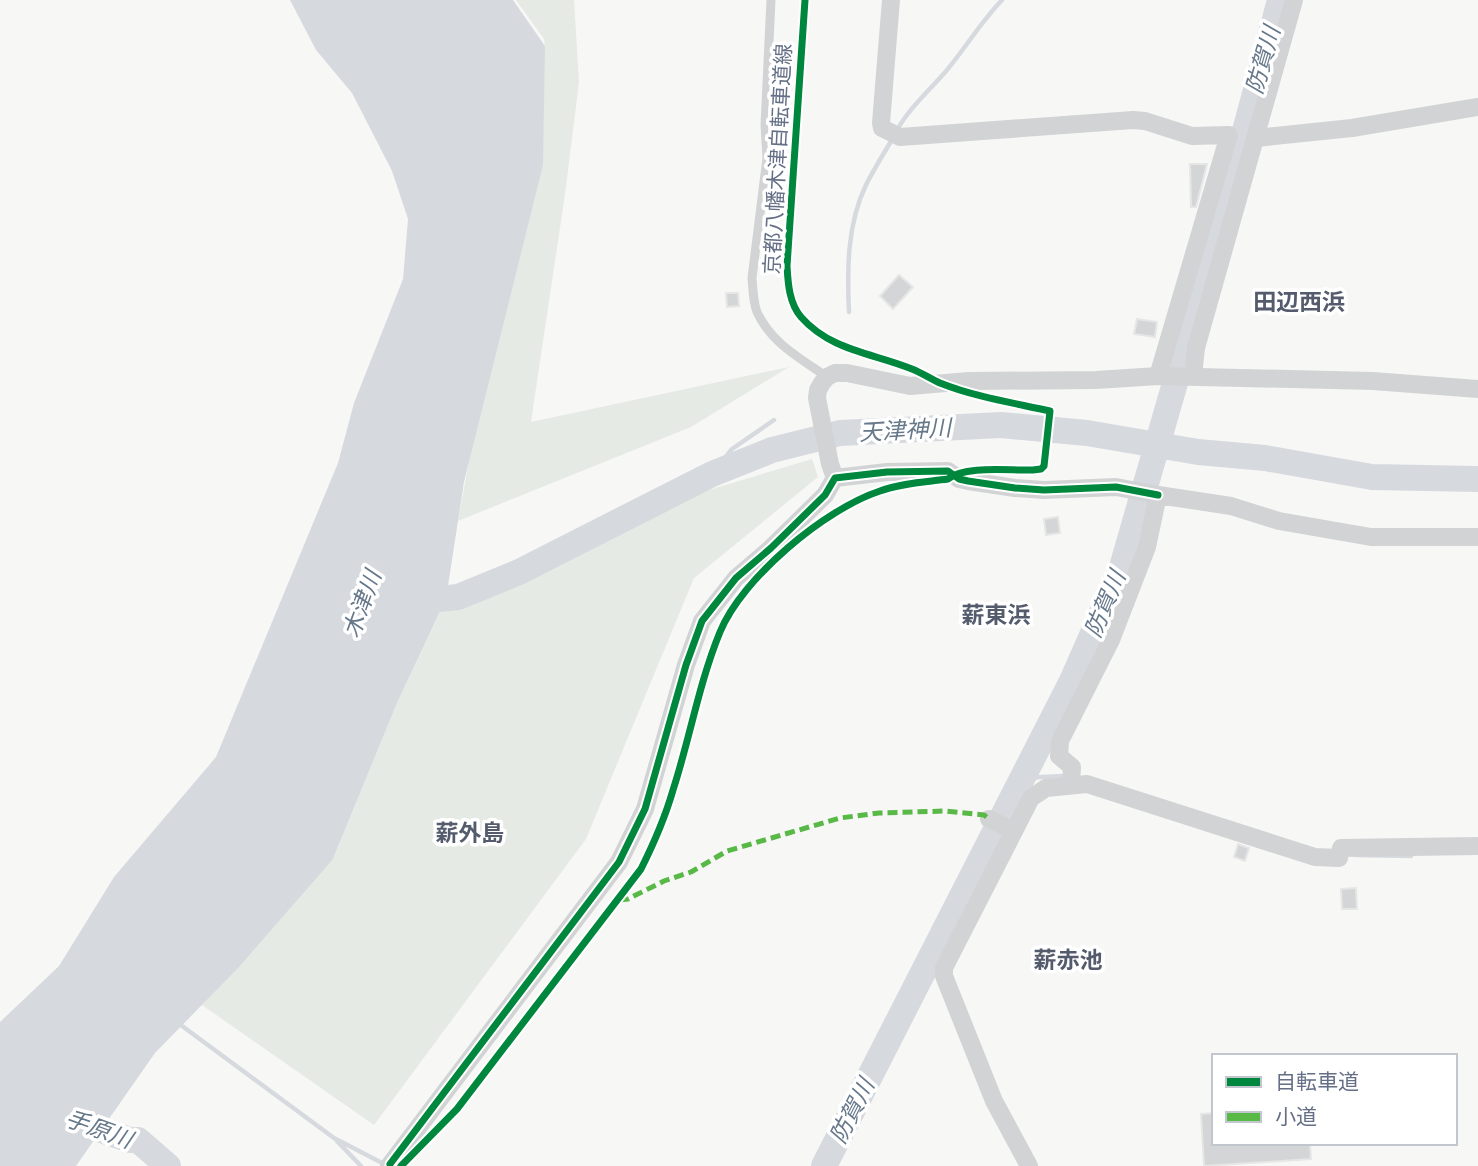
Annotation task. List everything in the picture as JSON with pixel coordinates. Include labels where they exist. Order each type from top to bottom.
[{"type":"street","points":[[891,0],[881,122],[882,128],[900,138],[1133,120],[1145,121],[1192,136],[1229,135],[1158,376]]},
{"type":"street","points":[[1193,376],[1196,348],[1294,0]]},
{"type":"street","points":[[1256,138],[1352,128],[1478,107]]},
{"type":"street","points":[[389,1166],[619,862],[645,809],[686,665],[702,621],[736,578],[825,495],[835,478],[822,428],[818,390],[827,377],[835,373],[847,373],[910,386],[969,381],[1193,376],[1373,381],[1478,389]]},
{"type":"street","points":[[835,478],[887,472],[948,471],[968,481],[1015,488],[1044,490],[1116,487],[1231,506],[1279,521],[1371,537],[1478,537]]},
{"type":"street","points":[[1070,785],[1072,767],[1059,756],[1060,741],[1111,640],[1147,547],[1158,495]]},
{"type":"street","points":[[1029,1166],[994,1101],[944,976],[944,968],[1011,830],[1031,797],[1046,788],[1087,784],[1315,857],[1339,858],[1341,848],[1478,846]]},
{"type":"street","points":[[989,819],[1011,830]]},
{"type":"lane","points":[[771,0],[765,125],[767,158],[752,278],[754,298],[756,311],[785,350],[827,377]]},
{"type":"shaded area","points":[[516,0],[574,0],[579,82],[531,422],[789,367],[691,427],[458,521],[545,48],[544,39]]},
{"type":"shaded area","points":[[812,459],[818,477],[694,578],[586,839],[374,1125],[202,1005],[334,857],[397,703],[447,598],[519,572],[702,492]]},
{"type":"water","name":"木津川","points":[[290,0],[513,0],[545,46],[543,165],[464,482],[446,599],[397,703],[333,859],[238,968],[155,1053],[76,1166],[0,1166],[0,1022],[59,966],[114,877],[216,757],[338,463],[354,403],[403,279],[408,219],[392,171],[352,93],[316,50]]},
{"type":"building","points":[[1190,164],[1207,164],[1196,207],[1191,207]]},
{"type":"building","points":[[899,275],[913,287],[893,309],[880,296]]},
{"type":"building","points":[[726,293],[738,293],[739,306],[727,307]]},
{"type":"building","points":[[1137,319],[1157,322],[1155,337],[1134,334]]},
{"type":"building","points":[[1058,517],[1060,533],[1046,535],[1044,519]]},
{"type":"building","points":[[1238,844],[1249,848],[1245,861],[1234,857]]},
{"type":"building","points":[[1356,888],[1357,909],[1342,909],[1341,889]]},
{"type":"building","points":[[1212,1113],[1212,1145],[1310,1145],[1311,1159],[1204,1166],[1201,1114]]},
{"type":"waterway","points":[[897,130],[1002,0]]},
{"type":"waterway","name":"防賀川","points":[[824,1166],[1072,681],[1122,567],[1211,258],[1280,0]]},
{"type":"waterway","points":[[849,312],[848,264],[855,215],[866,185],[893,138]]},
{"type":"waterway","points":[[712,474],[732,449],[774,420]]},
{"type":"waterway","name":"天津神川","points":[[410,602],[458,597],[519,572],[712,474],[772,450],[840,433],[1001,425],[1087,433],[1198,452],[1265,458],[1372,477],[1478,479]]},
{"type":"waterway","points":[[1021,778],[1065,776]]},
{"type":"waterway","points":[[1356,855],[1411,856]]},
{"type":"waterway","points":[[178,1023],[334,1138],[384,1164]]},
{"type":"waterway","name":"手原川","points":[[67,1118],[130,1140],[138,1140],[168,1166]]},
{"type":"waterway","points":[[337,1141],[361,1166]]},
{"type":"marked path","points":[[619,900],[628,899],[664,881],[691,872],[727,851],[840,818],[879,813],[945,811],[984,815],[989,819]]},
{"type":"cycle path","name":"京都八幡木津自転車道線","points":[[401,1166],[457,1109],[641,869],[670,800],[706,671],[720,632],[731,611],[766,568],[811,529],[835,513],[888,488],[948,479],[965,472],[1033,470],[1044,466],[1050,411],[953,388],[912,369],[853,350],[813,328],[794,306],[787,266],[805,0]]},
{"type":"cycle path","points":[[390,1164],[619,862],[645,809],[686,665],[702,621],[736,578],[825,495],[835,478],[887,472],[948,471],[959,479],[1015,488],[1044,490],[1116,487],[1158,495]]},
{"type":"district","name":"田辺西浜","points":[[1299,302]]},
{"type":"district","name":"薪東浜","points":[[996,615]]},
{"type":"district","name":"薪外島","points":[[470,833]]},
{"type":"district","name":"薪赤池","points":[[1068,960]]}]
